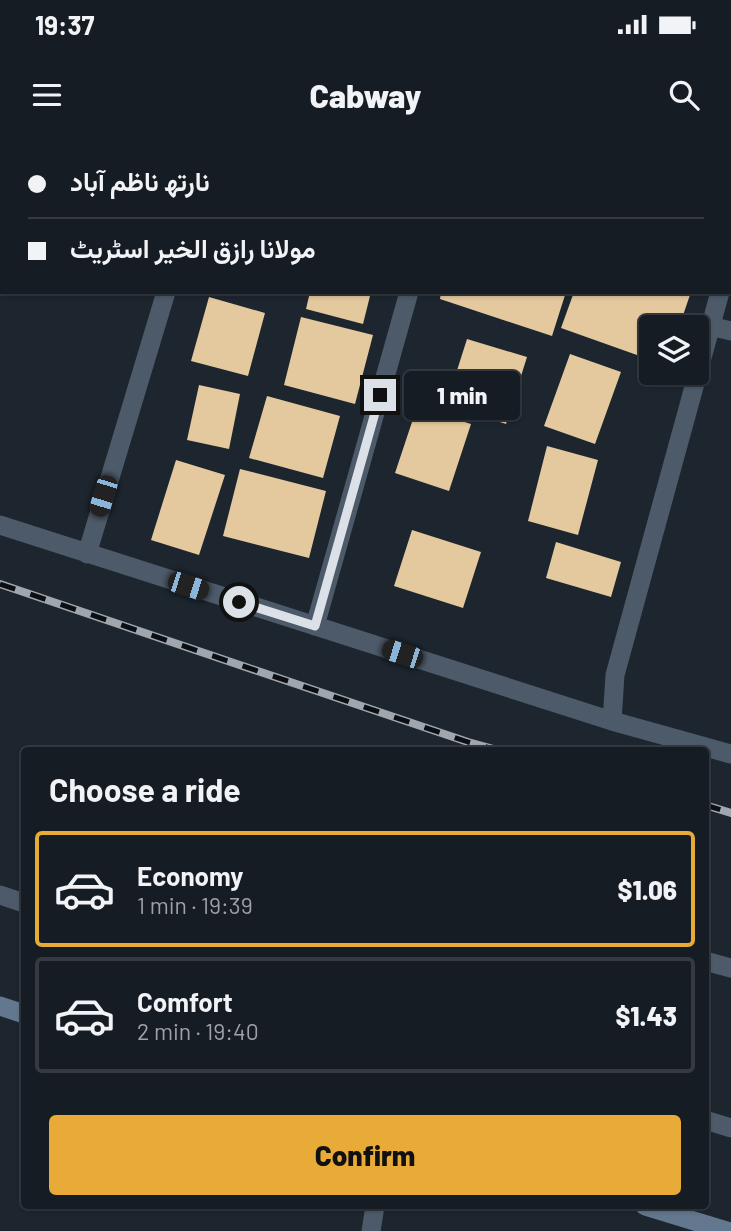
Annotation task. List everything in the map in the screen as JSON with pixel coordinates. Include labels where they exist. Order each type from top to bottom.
[{"type":"main road","points":[[0,1006],[21,1013]]},
{"type":"main road","points":[[655,1209],[727,1231]]},
{"type":"street","points":[[87,554],[165,294]]},
{"type":"street","points":[[315,626],[408,294]]},
{"type":"street","points":[[611,721],[615,675],[719,294]]},
{"type":"street","points":[[710,326],[731,331]]},
{"type":"street","points":[[0,525],[611,721],[706,747]]},
{"type":"street","points":[[709,748],[731,754]]},
{"type":"street","points":[[0,895],[21,902]]},
{"type":"street","points":[[709,962],[731,968]]},
{"type":"street","points":[[709,1121],[731,1128]]},
{"type":"street","points":[[371,1231],[375,1209]]},
{"type":"building","points":[[310,294],[370,294],[363,324],[306,309]]},
{"type":"building","points":[[441,294],[565,294],[552,336],[440,299]]},
{"type":"building","points":[[573,294],[690,294],[683,315],[639,315],[639,356],[561,328]]},
{"type":"building","points":[[209,297],[265,313],[248,376],[191,361]]},
{"type":"building","points":[[301,317],[373,335],[355,404],[284,385]]},
{"type":"building","points":[[467,339],[527,357],[506,424],[446,405]]},
{"type":"building","points":[[570,354],[621,372],[595,444],[544,426]]},
{"type":"building","points":[[199,385],[240,394],[229,449],[187,440]]},
{"type":"building","points":[[267,396],[340,416],[323,478],[249,458]]},
{"type":"building","points":[[417,407],[471,424],[449,491],[395,473]]},
{"type":"building","points":[[547,446],[598,460],[578,535],[528,521]]},
{"type":"building","points":[[176,460],[225,475],[199,555],[151,540]]},
{"type":"building","points":[[240,469],[326,491],[309,558],[223,536]]},
{"type":"building","points":[[412,530],[481,552],[463,608],[394,586]]},
{"type":"building","points":[[556,542],[621,562],[611,597],[546,578]]},
{"type":"railway","points":[[0,584],[486,747]]},
{"type":"railway","points":[[709,806],[731,813]]},
{"type":"route","points":[[239,602],[315,626],[380,395]]}]
